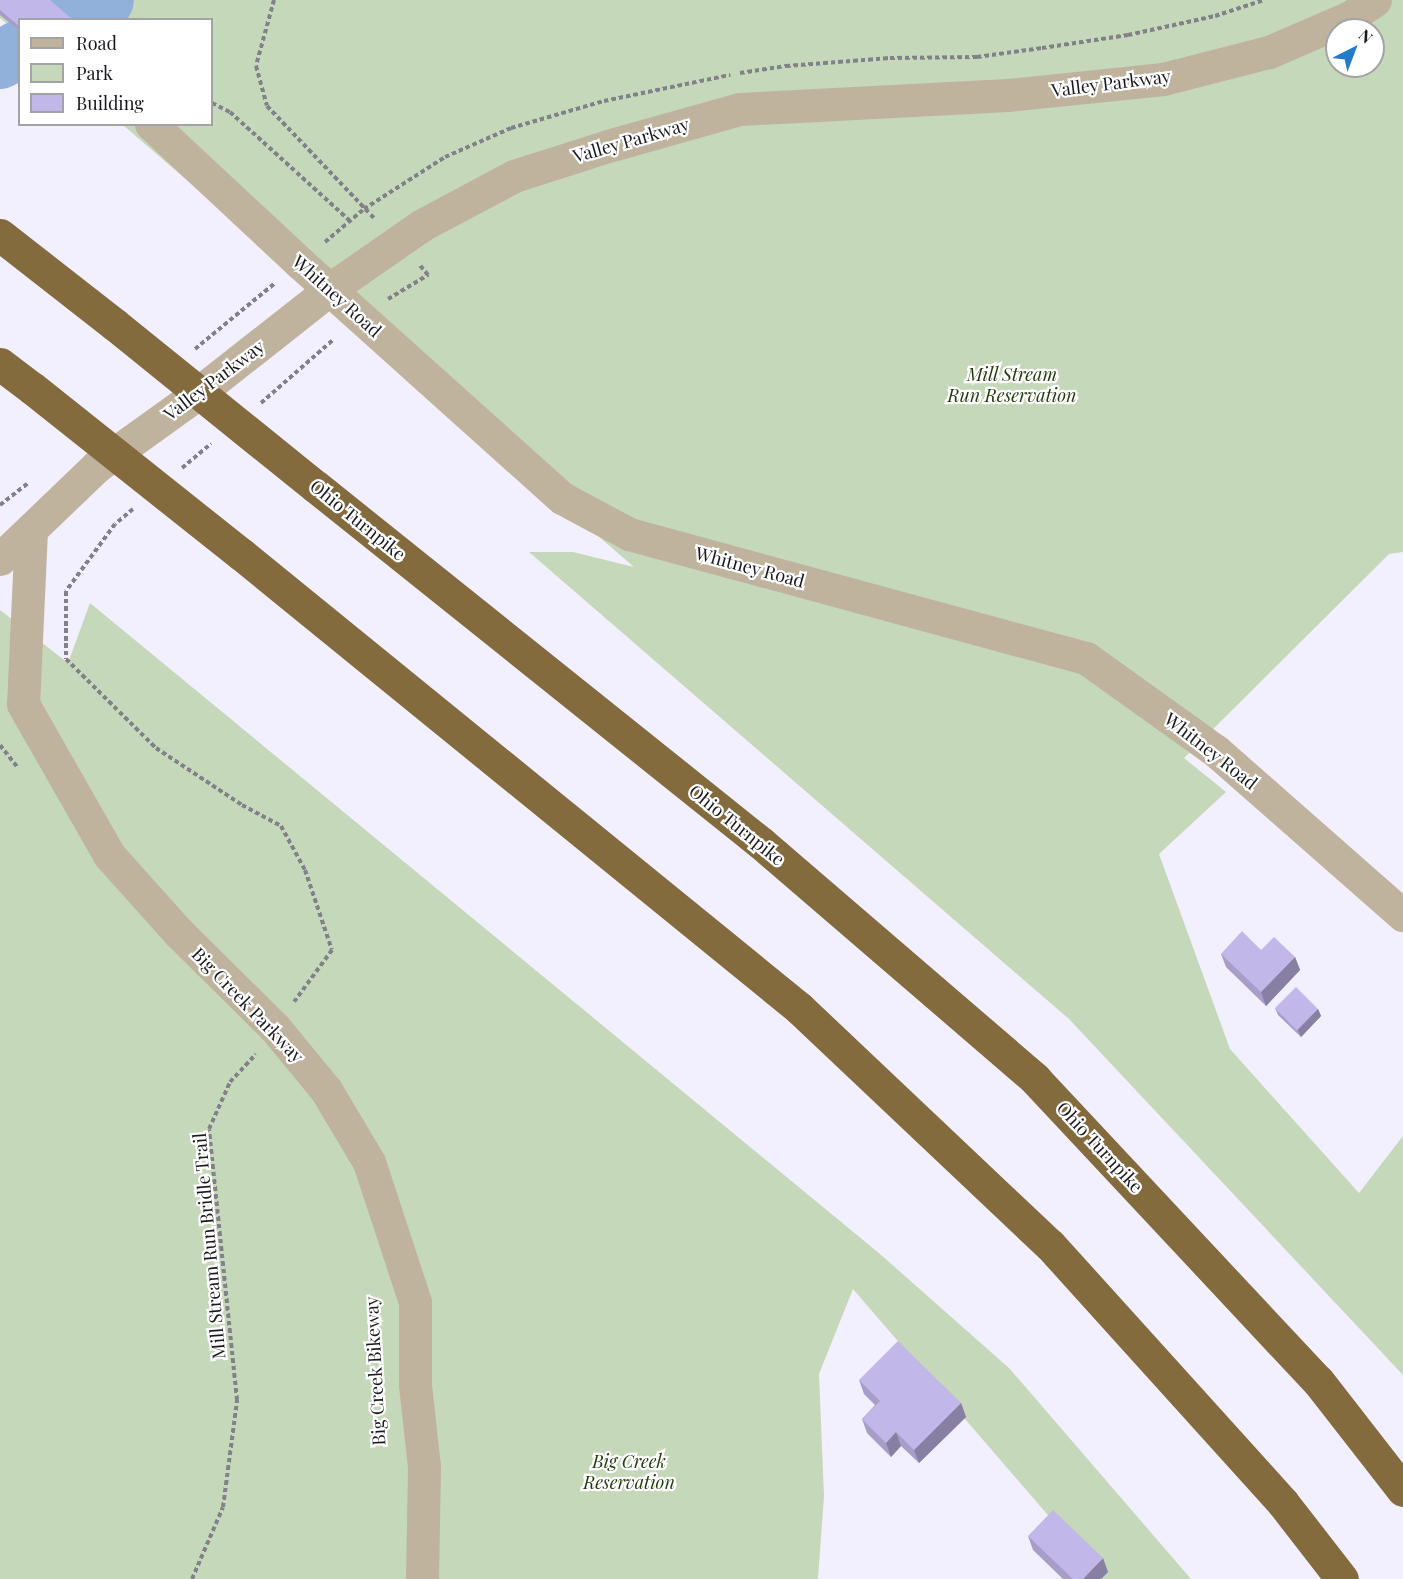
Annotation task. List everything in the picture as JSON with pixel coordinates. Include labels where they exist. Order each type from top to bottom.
[{"type":"highway","name":"Ohio Turnpike","points":[[0,235],[760,843],[1035,1079],[1318,1381],[1403,1490]]},
{"type":"highway","points":[[0,364],[241,554],[816,1025],[1050,1245],[1283,1503],[1342,1579]]},
{"type":"street","name":"Valley Parkway","points":[[0,559],[97,466],[193,397],[330,290],[422,225],[514,176],[608,146],[740,109],[1008,95],[1163,79],[1269,52],[1350,17],[1375,0]]},
{"type":"street","name":"Whitney Road","points":[[153,126],[330,290],[562,498],[629,534],[1086,658],[1216,751],[1403,915]]},
{"type":"street","name":"Big Creek Parkway","points":[[31,530],[12,697],[110,855],[179,933],[266,1040],[326,1090],[369,1162],[415,1302],[415,1385],[424,1466],[422,1579]]},
{"type":"path","points":[[274,0],[256,66],[267,106],[364,209],[399,241],[428,275]]},
{"type":"path","points":[[213,104],[230,112],[349,220]]},
{"type":"path","name":"Mill Stream Run Bridle Trail","points":[[66,591],[66,659],[156,748],[242,805],[281,826],[305,870],[332,950],[266,1040],[230,1082],[209,1129],[237,1400],[223,1507],[192,1579]]},
{"type":"path","points":[[264,1059],[266,1040]]},
{"type":"green space","name":"Mill Stream Run Reservation","points":[[0,0],[1403,0],[1403,552],[1389,554],[1184,758],[1226,792],[1159,854],[1230,1049],[1359,1193],[1403,1136],[1403,1375],[1069,1019],[529,552],[573,552],[634,567],[124,126],[213,126],[213,18],[18,18],[18,33],[0,18]]},
{"type":"green space","name":"Big Creek Reservation","points":[[90,603],[880,1254],[1009,1368],[1191,1579],[1103,1579],[853,1289],[819,1374],[824,1496],[818,1579],[0,1579],[0,610],[68,663]]},
{"type":"building","points":[[0,0],[50,0],[71,18],[18,18],[18,25],[0,10]]},
{"type":"building","points":[[1242,931],[1261,950],[1274,937],[1295,957],[1261,992],[1221,954]]},
{"type":"building","points":[[1296,987],[1318,1009],[1297,1030],[1275,1008]]},
{"type":"building","points":[[898,1341],[961,1403],[914,1450],[896,1432],[886,1443],[862,1419],[880,1401],[859,1380]]},
{"type":"building","points":[[1053,1510],[1103,1558],[1083,1579],[1073,1579],[1028,1536]]},
{"type":"waterway","points":[[74,18],[105,0]]},
{"type":"waterway","points":[[0,60],[18,50]]}]
